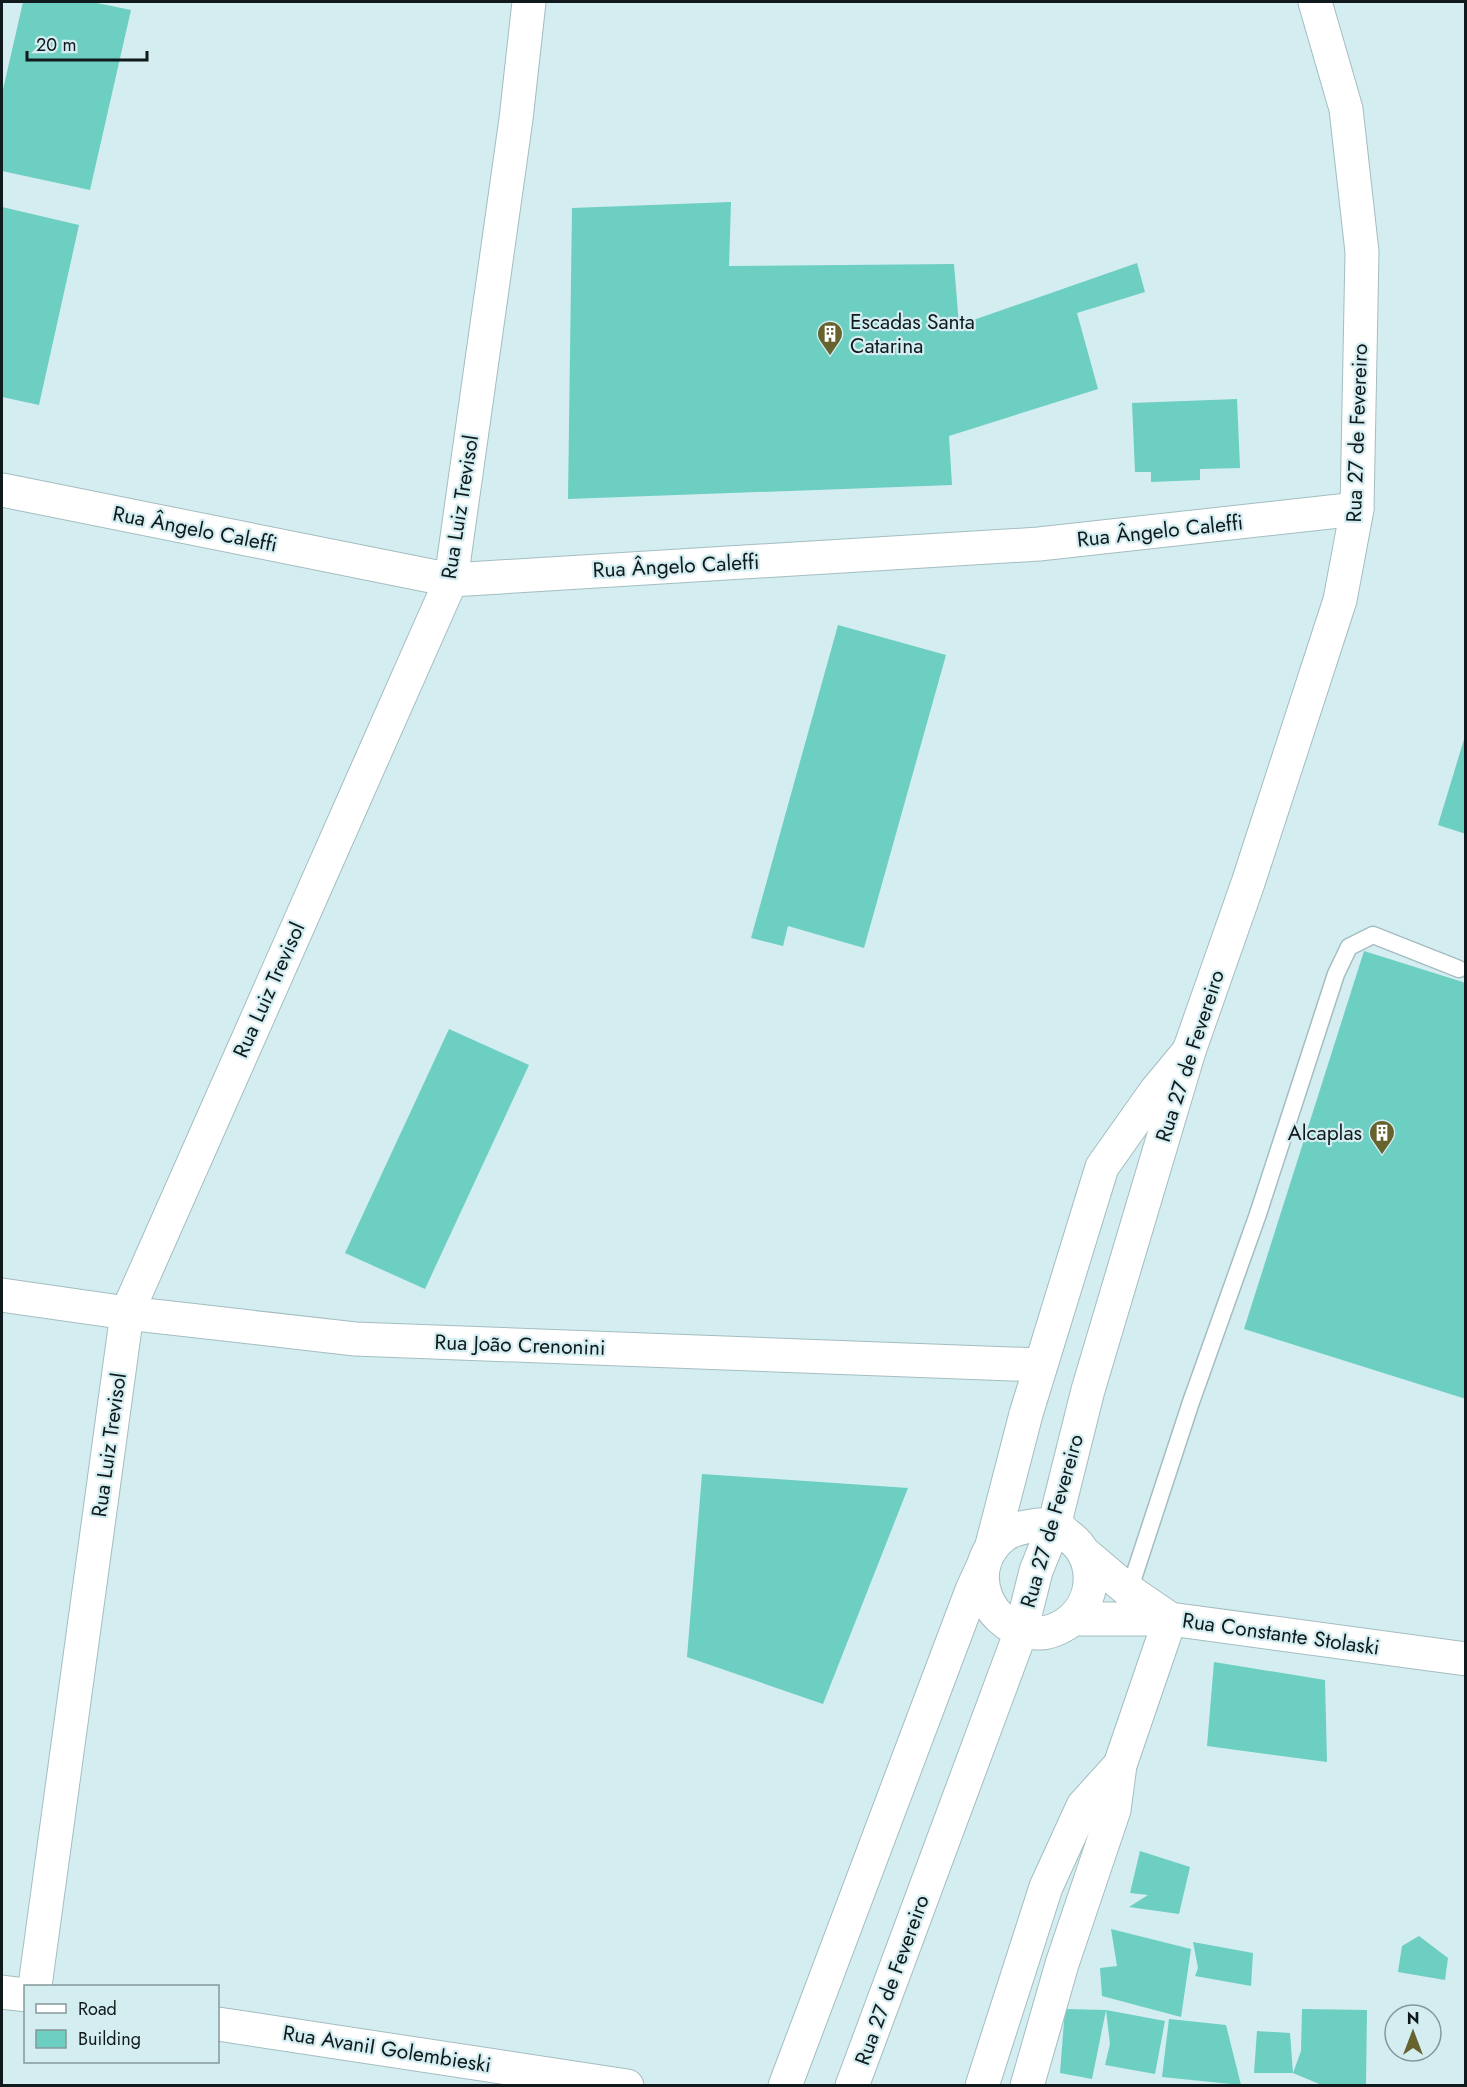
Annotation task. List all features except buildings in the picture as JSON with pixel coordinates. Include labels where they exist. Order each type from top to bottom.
[{"type":"street","name":"Rua Luiz Trevisol","points":[[35,1985],[127,1313],[451,580],[516,119],[529,2]]},
{"type":"street","name":"Rua 27 de Fevereiro","points":[[852,2085],[1021,1631],[1036,1571],[1054,1526],[1088,1390],[1190,1051],[1252,872],[1340,600],[1357,509],[1362,252],[1346,109],[1315,2]]},
{"type":"street","name":"Rua Ângelo Caleffi","points":[[2,490],[451,580],[1039,544],[1357,509]]},
{"type":"street","points":[[1083,1552],[1090,1569],[1090,1587],[1084,1605],[1074,1619],[1059,1629],[1042,1633],[1021,1631],[1008,1625],[994,1613],[986,1599],[982,1581],[988,1556],[1040,1365],[1102,1167],[1155,1092],[1190,1051]]},
{"type":"street","name":"Rua João Crenonini","points":[[2,1295],[127,1313],[355,1339],[1040,1365]]},
{"type":"street","points":[[785,2085],[968,1601],[988,1556],[1004,1536],[1020,1527],[1054,1526]]},
{"type":"street","name":"Rua Constante Stolaski","points":[[1054,1526],[1071,1538],[1083,1552],[1129,1591],[1170,1619],[1466,1659]]},
{"type":"street","points":[[1027,2085],[1062,1964],[1114,1810],[1120,1765],[1170,1619],[1074,1619]]},
{"type":"street","points":[[982,2085],[1046,1887],[1083,1806],[1120,1765]]},
{"type":"street","points":[[2,1992],[24,1995]]},
{"type":"street","name":"Rua AvaniI Golembieski","points":[[219,2024],[627,2085]]},
{"type":"lane","points":[[1129,1591],[1187,1413],[1258,1214],[1336,974],[1349,947],[1373,935],[1459,969]]},
{"type":"place","name":"Escadas Santa Catarina","points":[[830,357]]},
{"type":"place","name":"Alcaplas","points":[[1382,1156]]}]
